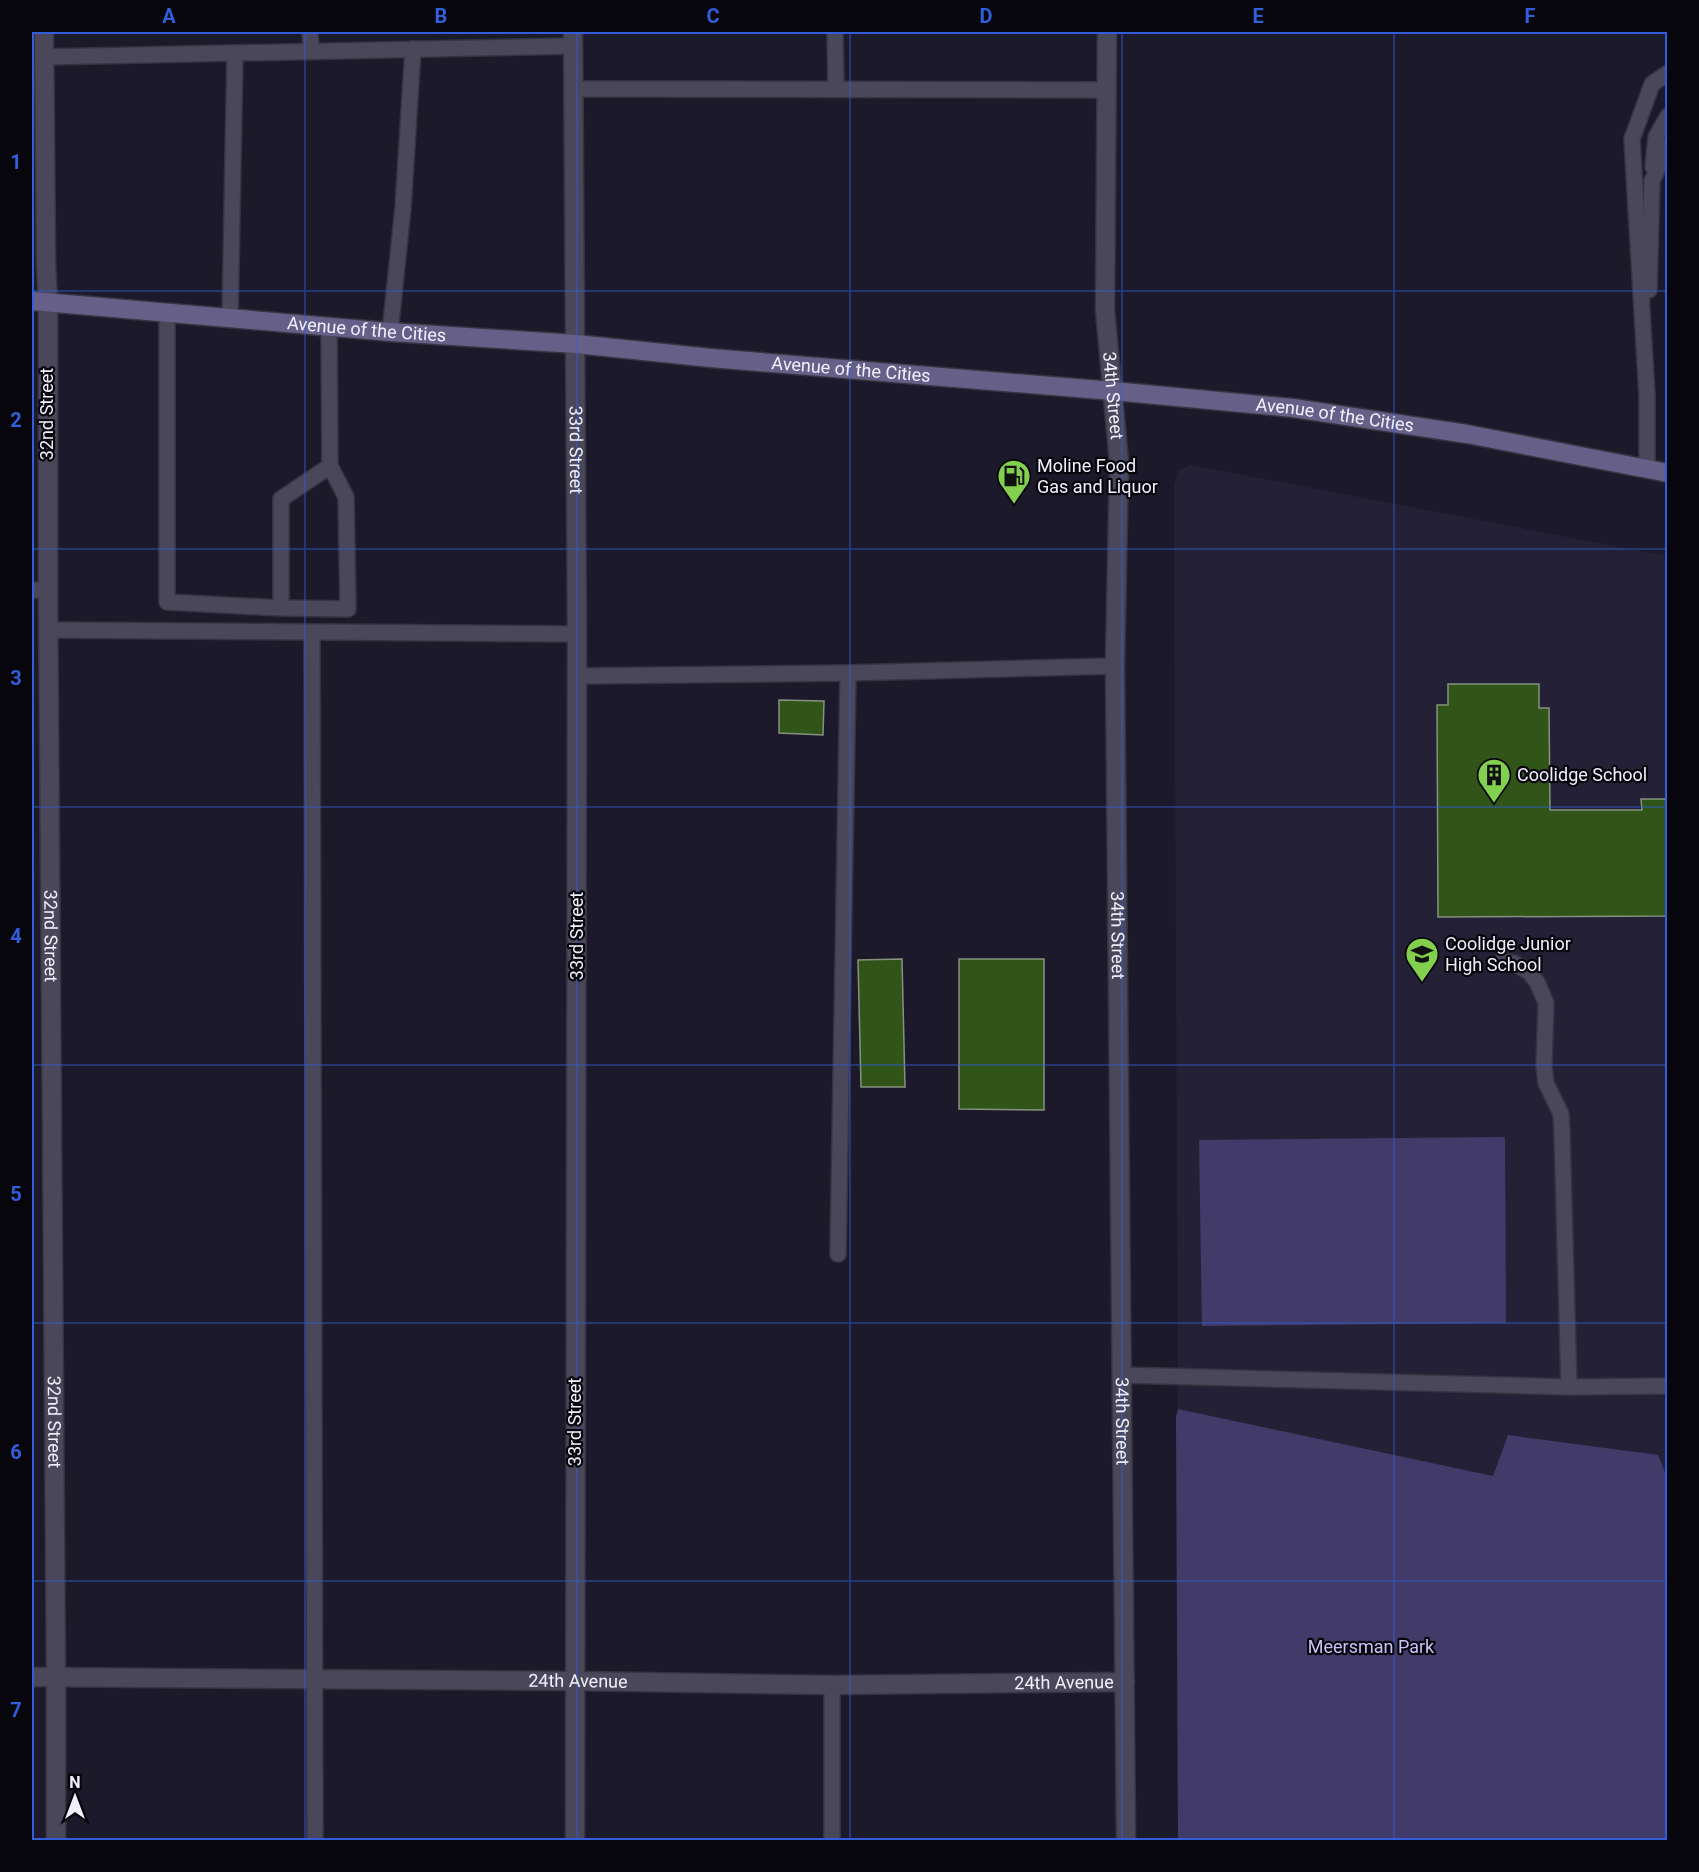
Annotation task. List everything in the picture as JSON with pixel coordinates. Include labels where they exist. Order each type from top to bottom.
[{"type":"main road","name":"Avenue of the Cities","points":[[40,302],[390,332],[576,344],[711,358],[1293,408],[1467,434],[1668,473]]},
{"type":"street","name":"32nd Street","points":[[44,32],[46,263],[40,302],[40,590],[50,630],[56,1840]]},
{"type":"street","name":"34th Street","points":[[1107,32],[1105,310],[1119,462],[1115,666],[1126,1840]]},
{"type":"street","name":"33rd Street","points":[[573,39],[577,634],[575,1840]]},
{"type":"street","name":"24th Avenue","points":[[32,1677],[832,1684],[1125,1682]]},
{"type":"lane","points":[[310,32],[311,51]]},
{"type":"lane","points":[[835,32],[836,89]]},
{"type":"lane","points":[[44,57],[413,49],[573,39]]},
{"type":"lane","points":[[390,332],[403,208],[413,49]]},
{"type":"lane","points":[[230,318],[235,53]]},
{"type":"lane","points":[[1647,396],[1632,139],[1652,84],[1668,73]]},
{"type":"lane","points":[[573,89],[1107,90]]},
{"type":"lane","points":[[1647,469],[1652,181],[1656,137],[1668,116]]},
{"type":"lane","points":[[1652,181],[1668,146]]},
{"type":"lane","points":[[167,312],[167,602],[348,609],[346,497],[330,466],[329,327]]},
{"type":"lane","points":[[281,608],[281,499],[330,466]]},
{"type":"lane","points":[[50,630],[577,634]]},
{"type":"lane","points":[[312,632],[315,1840]]},
{"type":"lane","points":[[577,676],[848,673],[1115,666]]},
{"type":"lane","points":[[838,1254],[848,673]]},
{"type":"lane","points":[[1502,962],[1514,963],[1529,972],[1537,982],[1546,1003],[1544,1066],[1546,1083],[1561,1114],[1569,1387]]},
{"type":"lane","points":[[1122,1375],[1569,1387],[1668,1386]]},
{"type":"lane","points":[[832,1684],[832,1840]]},
{"type":"shaded area","name":"Coolidge Junior High School","points":[[1191,465],[1667,556],[1667,1513],[1178,1409],[1174,486],[1178,471]]},
{"type":"green space","points":[[1505,1137],[1506,1323],[1202,1326],[1199,1140]]},
{"type":"green space","name":"Meersman Park","points":[[1178,1409],[1493,1476],[1508,1435],[1658,1455],[1668,1480],[1667,1840],[1178,1840],[1176,1417]]},
{"type":"building","name":"Coolidge School","points":[[1448,684],[1539,684],[1539,708],[1549,708],[1550,810],[1642,810],[1641,799],[1668,799],[1668,916],[1438,917],[1437,705],[1448,705]]},
{"type":"building","points":[[779,700],[824,701],[823,735],[779,733]]},
{"type":"building","points":[[902,959],[905,1087],[861,1087],[858,960]]},
{"type":"building","points":[[959,959],[1044,959],[1044,1110],[959,1109]]},
{"type":"place","name":"Moline Food Gas and Liquor","points":[[1014,505]]},
{"type":"place","name":"Coolidge School","points":[[1494,804]]},
{"type":"place","name":"Coolidge Junior High School","points":[[1422,983]]}]
